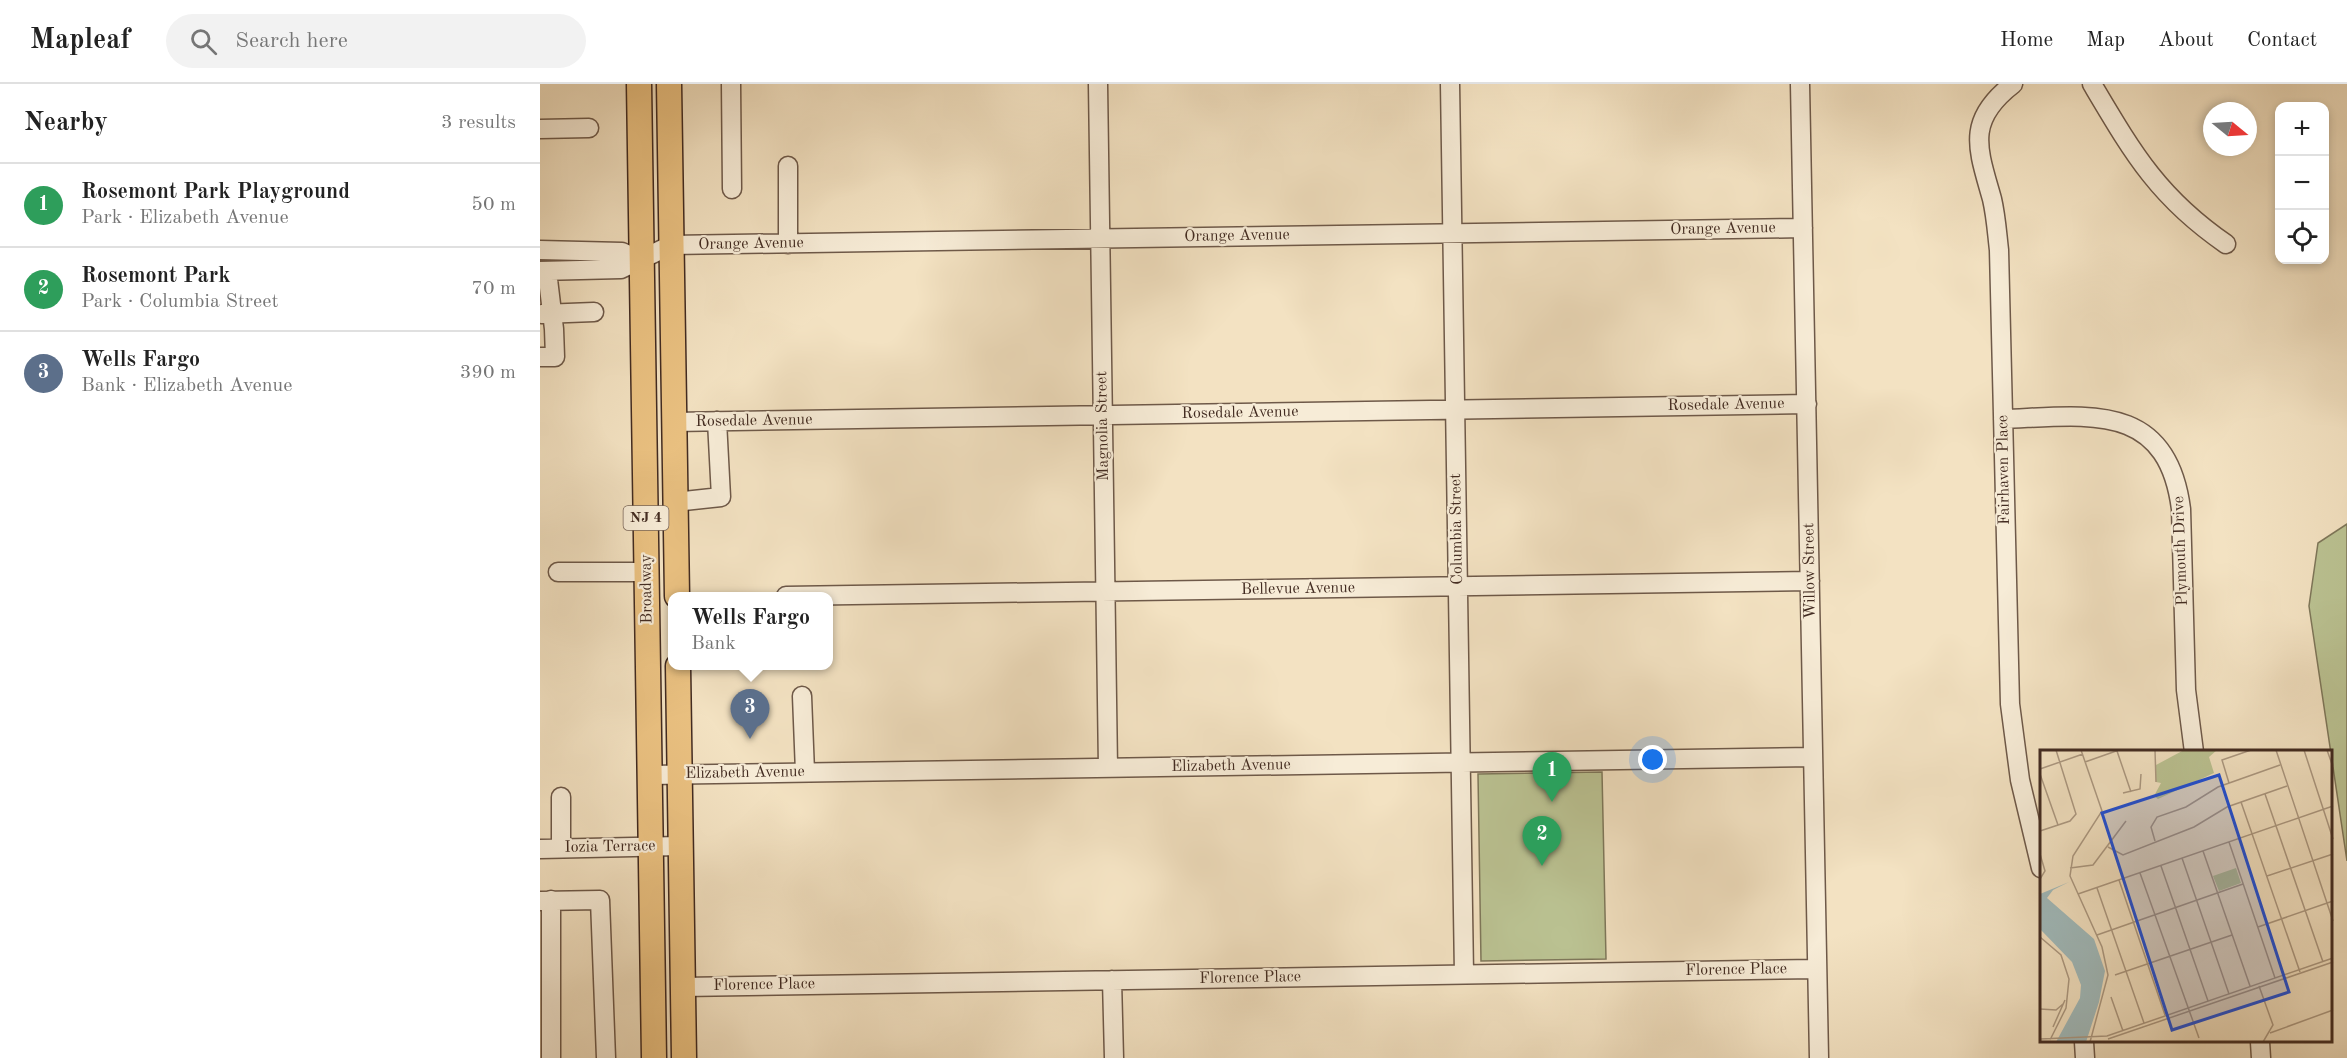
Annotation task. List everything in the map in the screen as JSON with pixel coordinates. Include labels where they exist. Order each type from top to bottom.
[{"type":"main road","name":"Broadway","points":[[639,84],[654,1058]]},
{"type":"main road","name":"Broadway","points":[[669,84],[676,592]]},
{"type":"main road","points":[[678,670],[684,1058]]},
{"type":"street","points":[[731,84],[732,189]]},
{"type":"street","name":"Magnolia Street","points":[[1098,84],[1108,768]]},
{"type":"street","name":"Columbia Street","points":[[1450,84],[1464,974]]},
{"type":"street","name":"Willow Street","points":[[1800,84],[1819,1058]]},
{"type":"street","name":"Fairhaven Place","points":[[2013,84],[1988,108],[1978,144],[1998,238],[2010,704],[2020,780],[2040,864]]},
{"type":"street","points":[[2092,84],[2151,178],[2186,215],[2226,244]]},
{"type":"street","points":[[540,129],[589,128]]},
{"type":"street","points":[[788,166],[788,244]]},
{"type":"street","name":"Orange Avenue","points":[[671,245],[1803,228]]},
{"type":"street","points":[[540,357],[555,357],[546,314],[544,271],[621,269],[642,261],[671,245]]},
{"type":"street","points":[[540,250],[622,252],[642,261]]},
{"type":"street","points":[[546,314],[594,312]]},
{"type":"street","name":"Rosedale Avenue","points":[[674,422],[1807,404]]},
{"type":"street","name":"Plymouth Drive","points":[[2003,418],[2090,416],[2122,422],[2137,429],[2151,440],[2163,453],[2173,470],[2179,489],[2181,509],[2186,690],[2194,750]]},
{"type":"street","points":[[675,502],[721,497],[717,422]]},
{"type":"street","points":[[558,572],[646,572]]},
{"type":"street","name":"Bellevue Avenue","points":[[833,596],[1810,581]]},
{"type":"street","points":[[802,696],[805,772]]},
{"type":"street","name":"Elizabeth Avenue","points":[[650,775],[1813,757]]},
{"type":"street","points":[[561,797],[561,848]]},
{"type":"street","name":"Iozia Terrace","points":[[540,849],[680,846]]},
{"type":"street","points":[[551,1058],[545,901],[600,900],[606,1058]]},
{"type":"street","name":"Florence Place","points":[[682,987],[1817,969]]},
{"type":"street","points":[[1112,980],[1114,1058]]},
{"type":"street","points":[[2084,1043],[2085,1058]]},
{"type":"street","points":[[2260,1043],[2261,1058]]},
{"type":"green space","points":[[2347,524],[2347,861],[2309,606],[2318,543]]},
{"type":"green space","points":[[1602,772],[1606,959],[1481,961],[1478,774]]},
{"type":"place","name":"Wells Fargo","points":[[750,739]]},
{"type":"place","name":"Rosemont Park Playground","points":[[1552,802]]},
{"type":"place","name":"Rosemont Park","points":[[1542,866]]}]
